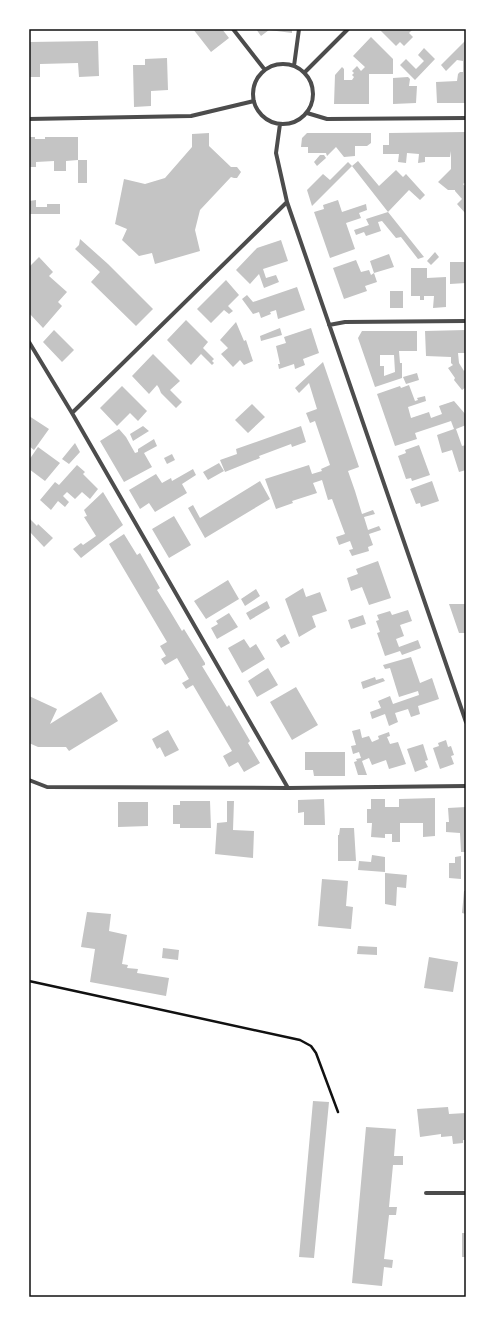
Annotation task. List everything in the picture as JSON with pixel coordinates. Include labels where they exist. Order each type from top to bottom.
[{"type":"street","points":[[233,29],[265,70]]},
{"type":"street","points":[[294,66],[299,29]]},
{"type":"street","points":[[304,72],[348,29]]},
{"type":"street","points":[[287,64],[294,66],[304,72],[310,79],[313,88],[311,106],[299,120],[280,124],[263,116],[257,109],[253,91],[259,76],[271,66],[287,64]]},
{"type":"street","points":[[29,119],[191,116],[254,101]]},
{"type":"street","points":[[306,113],[327,119],[466,118]]},
{"type":"street","points":[[280,124],[276,153],[287,202],[466,722]]},
{"type":"street","points":[[72,413],[287,202]]},
{"type":"street","points":[[329,326],[345,322],[466,321]]},
{"type":"street","points":[[29,342],[72,413],[288,788]]},
{"type":"street","points":[[29,780],[46,787],[288,788],[466,786]]},
{"type":"street","points":[[426,1194],[466,1193]]},
{"type":"path","points":[[29,981],[300,1040],[311,1046],[316,1053],[338,1112]]},
{"type":"building","points":[[193,29],[222,29],[229,38],[211,52]]},
{"type":"building","points":[[256,29],[292,29],[292,33],[269,30],[261,36]]},
{"type":"building","points":[[379,29],[413,29],[409,33],[413,37],[404,46],[400,42],[396,46]]},
{"type":"building","points":[[371,37],[393,59],[393,74],[369,74],[369,104],[334,104],[335,75],[342,67],[344,69],[344,80],[352,80],[354,77],[352,75],[354,73],[352,71],[357,66],[361,71],[365,67],[353,56]]},
{"type":"building","points":[[466,40],[466,103],[437,103],[436,82],[457,81],[458,74],[463,72],[463,61],[457,60],[446,71],[441,65]]},
{"type":"building","points":[[98,41],[99,76],[79,77],[78,63],[40,64],[40,77],[29,77],[29,42]]},
{"type":"building","points":[[424,48],[435,59],[415,80],[400,65],[406,59],[416,69],[424,61],[418,55]]},
{"type":"building","points":[[167,58],[168,90],[151,91],[151,106],[134,107],[133,65],[145,65],[145,59]]},
{"type":"building","points":[[408,77],[410,79],[409,86],[417,86],[416,103],[393,104],[393,78]]},
{"type":"building","points":[[466,132],[466,182],[463,184],[466,187],[466,214],[457,204],[462,199],[455,190],[448,190],[438,182],[451,169],[451,151],[450,157],[425,157],[425,162],[418,163],[419,154],[407,153],[406,163],[398,162],[399,154],[383,154],[383,145],[389,145],[389,133]]},
{"type":"building","points":[[209,133],[209,146],[231,167],[237,167],[241,172],[237,178],[231,177],[200,210],[195,230],[200,251],[155,264],[152,253],[139,256],[122,240],[127,229],[115,224],[124,179],[145,184],[165,178],[192,147],[192,134]]},
{"type":"building","points":[[307,133],[371,133],[371,143],[367,146],[355,146],[355,156],[344,157],[336,147],[327,156],[326,153],[308,153],[308,147],[301,147],[302,138]]},
{"type":"building","points":[[29,137],[35,137],[35,139],[45,139],[45,137],[78,137],[78,160],[66,161],[66,171],[54,171],[54,161],[36,162],[36,167],[29,167]]},
{"type":"building","points":[[320,155],[324,155],[326,158],[317,166],[314,162]]},
{"type":"building","points":[[78,160],[87,160],[87,183],[78,183]]},
{"type":"building","points":[[358,161],[379,186],[396,170],[403,177],[406,174],[425,195],[420,200],[409,190],[388,212],[352,166]]},
{"type":"building","points":[[348,162],[352,166],[312,206],[307,190],[323,174],[330,180]]},
{"type":"building","points":[[36,200],[36,207],[47,207],[47,204],[60,204],[60,214],[29,214],[29,201]]},
{"type":"building","points":[[338,200],[342,212],[366,204],[367,210],[359,213],[361,218],[346,223],[355,249],[330,258],[314,212],[324,209],[323,205]]},
{"type":"building","points":[[388,212],[424,257],[418,259],[401,237],[396,238],[382,221],[378,222],[381,231],[366,236],[364,232],[356,235],[354,230],[369,225],[366,219]]},
{"type":"building","points":[[80,239],[108,264],[153,309],[136,326],[91,282],[100,272],[75,249],[79,245]]},
{"type":"building","points":[[281,240],[288,261],[263,269],[266,278],[276,275],[279,282],[264,288],[259,274],[250,284],[236,270],[257,248]]},
{"type":"building","points":[[435,252],[439,257],[431,265],[427,261]]},
{"type":"building","points":[[389,254],[394,267],[374,273],[370,261]]},
{"type":"building","points":[[39,257],[53,272],[49,276],[67,292],[58,302],[62,306],[43,328],[29,313],[29,267]]},
{"type":"building","points":[[356,260],[361,272],[369,270],[371,275],[374,273],[377,282],[365,286],[367,291],[344,299],[333,268]]},
{"type":"building","points":[[450,262],[466,262],[466,283],[450,284]]},
{"type":"building","points":[[411,268],[427,268],[427,278],[446,277],[446,307],[433,308],[434,296],[424,296],[424,300],[420,300],[420,296],[411,296]]},
{"type":"building","points":[[226,280],[239,295],[228,306],[233,311],[229,314],[224,310],[211,323],[197,309]]},
{"type":"building","points":[[297,287],[305,310],[278,319],[276,310],[261,318],[259,312],[253,314],[242,299],[247,295],[253,302]]},
{"type":"building","points":[[390,291],[403,291],[403,308],[390,308]]},
{"type":"building","points":[[186,320],[208,342],[203,348],[214,359],[212,361],[214,363],[212,365],[201,354],[191,365],[167,340]]},
{"type":"building","points":[[236,322],[244,341],[246,340],[253,361],[244,365],[240,360],[233,367],[221,354],[228,348],[220,340]]},
{"type":"building","points":[[280,328],[282,335],[261,341],[260,336]]},
{"type":"building","points":[[311,328],[319,353],[303,359],[305,365],[295,369],[294,364],[279,369],[278,364],[280,364],[276,346],[286,343],[284,337]]},
{"type":"building","points":[[54,330],[74,350],[62,362],[43,342]]},
{"type":"building","points":[[466,330],[466,353],[458,353],[459,363],[464,371],[466,369],[466,387],[462,390],[454,380],[455,378],[448,368],[453,365],[451,363],[451,357],[426,356],[425,331]]},
{"type":"building","points":[[362,331],[417,331],[417,351],[399,351],[400,363],[402,363],[402,378],[375,387],[358,338]],"holes":[[[380,355],[394,355],[395,372],[384,376],[384,366],[380,366]]]},
{"type":"building","points":[[153,354],[180,381],[170,390],[182,402],[176,408],[161,393],[157,385],[149,394],[132,376]]},
{"type":"building","points":[[323,362],[359,467],[348,471],[362,514],[373,510],[375,514],[364,517],[368,530],[379,526],[381,530],[369,534],[373,545],[368,547],[369,551],[352,556],[349,550],[353,549],[350,541],[339,545],[336,537],[345,534],[332,499],[328,500],[322,480],[313,483],[317,493],[292,501],[293,503],[276,509],[265,479],[309,465],[312,474],[322,471],[321,469],[330,465],[315,421],[310,423],[306,413],[317,409],[309,383],[299,393],[295,388]]},
{"type":"building","points":[[417,373],[419,380],[406,384],[403,377]]},
{"type":"building","points":[[409,385],[415,401],[418,400],[417,398],[425,396],[426,401],[408,407],[411,418],[429,412],[431,418],[442,414],[439,406],[454,401],[466,415],[466,425],[456,429],[462,446],[466,445],[466,470],[459,472],[452,450],[442,453],[437,435],[454,429],[451,421],[415,433],[417,439],[395,446],[377,394],[400,386],[401,388]]},
{"type":"building","points":[[122,386],[147,411],[138,421],[130,413],[117,426],[100,408]]},
{"type":"building","points":[[252,404],[265,417],[248,433],[235,420]]},
{"type":"building","points":[[29,416],[49,429],[34,450],[29,446]]},
{"type":"building","points":[[143,426],[149,431],[133,441],[130,434]]},
{"type":"building","points":[[301,426],[306,442],[292,447],[291,444],[259,456],[260,458],[225,472],[220,460],[237,454],[236,449]]},
{"type":"building","points":[[119,429],[126,437],[135,453],[138,452],[138,449],[154,439],[157,446],[144,453],[152,467],[124,482],[100,441]]},
{"type":"building","points":[[75,443],[80,452],[69,464],[62,459]]},
{"type":"building","points":[[419,445],[430,475],[412,481],[411,478],[406,479],[398,456],[406,453],[405,450]]},
{"type":"building","points":[[38,447],[60,463],[45,481],[29,469],[29,460]]},
{"type":"building","points":[[172,454],[175,460],[167,464],[164,458]]},
{"type":"building","points":[[219,463],[224,471],[208,480],[203,472]]},
{"type":"building","points":[[77,465],[85,472],[83,474],[98,489],[90,499],[82,492],[75,499],[67,492],[63,496],[69,502],[65,507],[58,501],[51,510],[40,500],[55,482],[59,485]]},
{"type":"building","points":[[193,469],[196,475],[182,484],[187,493],[155,512],[149,503],[140,509],[129,490],[156,474],[162,483],[171,478],[172,481]]},
{"type":"building","points":[[260,481],[270,499],[205,538],[188,508],[193,505],[200,518]]},
{"type":"building","points":[[432,481],[439,501],[421,507],[420,503],[416,504],[410,489]]},
{"type":"building","points":[[103,492],[123,525],[81,558],[73,549],[81,543],[83,545],[96,536],[84,517],[87,516],[84,510]]},
{"type":"building","points":[[174,516],[191,545],[169,558],[152,529]]},
{"type":"building","points":[[29,518],[53,538],[44,547],[29,531]]},
{"type":"building","points":[[124,534],[137,555],[140,553],[160,588],[157,590],[182,631],[184,629],[205,663],[205,665],[202,666],[227,707],[229,705],[250,741],[248,743],[260,763],[244,772],[238,762],[229,767],[223,756],[232,751],[193,685],[186,689],[182,683],[189,679],[177,658],[165,665],[161,659],[166,656],[160,646],[167,642],[109,544]]},
{"type":"building","points":[[378,561],[391,598],[369,605],[362,587],[351,591],[347,578],[358,574],[356,569]]},
{"type":"building","points":[[228,580],[239,599],[206,619],[194,601]]},
{"type":"building","points":[[303,588],[306,597],[320,592],[327,611],[312,616],[316,627],[299,637],[285,599]]},
{"type":"building","points":[[256,589],[260,596],[245,606],[241,599]]},
{"type":"building","points":[[267,601],[270,608],[250,620],[246,613]]},
{"type":"building","points":[[449,604],[466,604],[466,633],[459,633]]},
{"type":"building","points":[[408,610],[412,621],[400,625],[404,636],[396,639],[399,647],[418,640],[421,648],[402,655],[400,651],[385,656],[377,633],[380,632],[376,621],[379,620],[377,615],[390,611],[392,615]]},
{"type":"building","points":[[229,613],[238,627],[217,639],[211,628],[218,624],[216,621]]},
{"type":"building","points":[[363,615],[366,624],[351,629],[348,620]]},
{"type":"building","points":[[285,634],[290,643],[281,648],[276,640]]},
{"type":"building","points":[[244,639],[250,648],[256,644],[265,659],[242,673],[228,648]]},
{"type":"building","points":[[411,657],[420,683],[432,678],[439,699],[418,706],[420,714],[411,717],[408,709],[395,713],[398,722],[389,726],[385,714],[372,719],[370,712],[381,708],[378,701],[390,696],[393,704],[419,695],[418,691],[399,697],[390,668],[385,669],[383,665]]},
{"type":"building","points":[[268,668],[278,685],[257,697],[248,681]]},
{"type":"building","points":[[375,677],[376,680],[383,678],[385,681],[363,689],[361,682]]},
{"type":"building","points":[[296,687],[318,725],[292,740],[270,702]]},
{"type":"building","points":[[101,692],[118,721],[69,751],[66,747],[38,747],[29,743],[29,696],[57,709],[50,724]]},
{"type":"building","points":[[360,729],[362,738],[369,736],[372,742],[379,739],[378,736],[389,732],[390,736],[387,737],[390,744],[398,742],[406,764],[389,769],[386,760],[372,765],[369,758],[362,761],[367,775],[358,775],[354,762],[357,761],[356,759],[361,758],[359,752],[353,754],[351,746],[356,745],[352,731]]},
{"type":"building","points":[[168,730],[179,750],[165,757],[160,747],[157,749],[152,739]]},
{"type":"building","points":[[446,740],[448,747],[451,746],[454,755],[451,756],[454,764],[440,769],[433,748],[439,746],[438,743]]},
{"type":"building","points":[[423,744],[428,760],[425,761],[428,767],[415,772],[407,749]]},
{"type":"building","points":[[305,752],[345,752],[345,776],[314,776],[313,770],[305,770]]},
{"type":"building","points":[[435,798],[435,836],[423,837],[423,823],[400,823],[400,842],[392,842],[392,834],[385,834],[385,838],[371,837],[372,823],[367,823],[367,809],[371,809],[371,799],[385,799],[385,807],[399,807],[399,799]]},
{"type":"building","points":[[324,799],[325,825],[304,825],[304,812],[298,813],[298,800]]},
{"type":"building","points":[[180,801],[210,801],[211,828],[180,828],[180,824],[173,824],[173,805],[180,805]]},
{"type":"building","points":[[227,801],[234,801],[233,830],[254,831],[253,858],[215,854],[217,823],[227,822]]},
{"type":"building","points":[[118,802],[148,802],[148,826],[118,827]]},
{"type":"building","points":[[466,807],[466,852],[461,852],[460,833],[446,832],[446,822],[449,822],[448,808]]},
{"type":"building","points":[[340,828],[354,828],[356,861],[338,861],[338,835]]},
{"type":"building","points":[[372,855],[385,857],[385,872],[358,870],[359,861],[371,862]]},
{"type":"building","points":[[461,856],[461,879],[449,878],[449,863],[455,863],[455,857]]},
{"type":"building","points":[[385,873],[407,875],[406,888],[397,887],[396,906],[385,904]]},
{"type":"building","points":[[322,879],[348,881],[346,906],[353,907],[351,929],[318,926]]},
{"type":"building","points":[[464,891],[466,891],[466,914],[462,913]]},
{"type":"building","points":[[87,912],[111,914],[109,931],[127,935],[122,964],[128,965],[127,968],[138,969],[137,973],[169,978],[166,996],[90,982],[95,949],[81,947]]},
{"type":"building","points":[[358,946],[377,947],[377,955],[357,954]]},
{"type":"building","points":[[163,948],[179,950],[178,960],[162,958]]},
{"type":"building","points":[[429,957],[458,962],[453,992],[424,988]]},
{"type":"building","points":[[313,1101],[329,1102],[314,1258],[299,1257]]},
{"type":"building","points":[[448,1107],[449,1114],[466,1113],[466,1140],[463,1140],[463,1143],[453,1144],[452,1136],[441,1137],[441,1134],[420,1137],[417,1109]]},
{"type":"building","points":[[366,1127],[396,1129],[394,1156],[403,1156],[403,1165],[393,1165],[389,1207],[397,1207],[396,1215],[389,1215],[384,1259],[393,1260],[392,1268],[384,1267],[382,1286],[352,1283]]},
{"type":"building","points":[[462,1233],[466,1233],[466,1257],[462,1257]]}]
